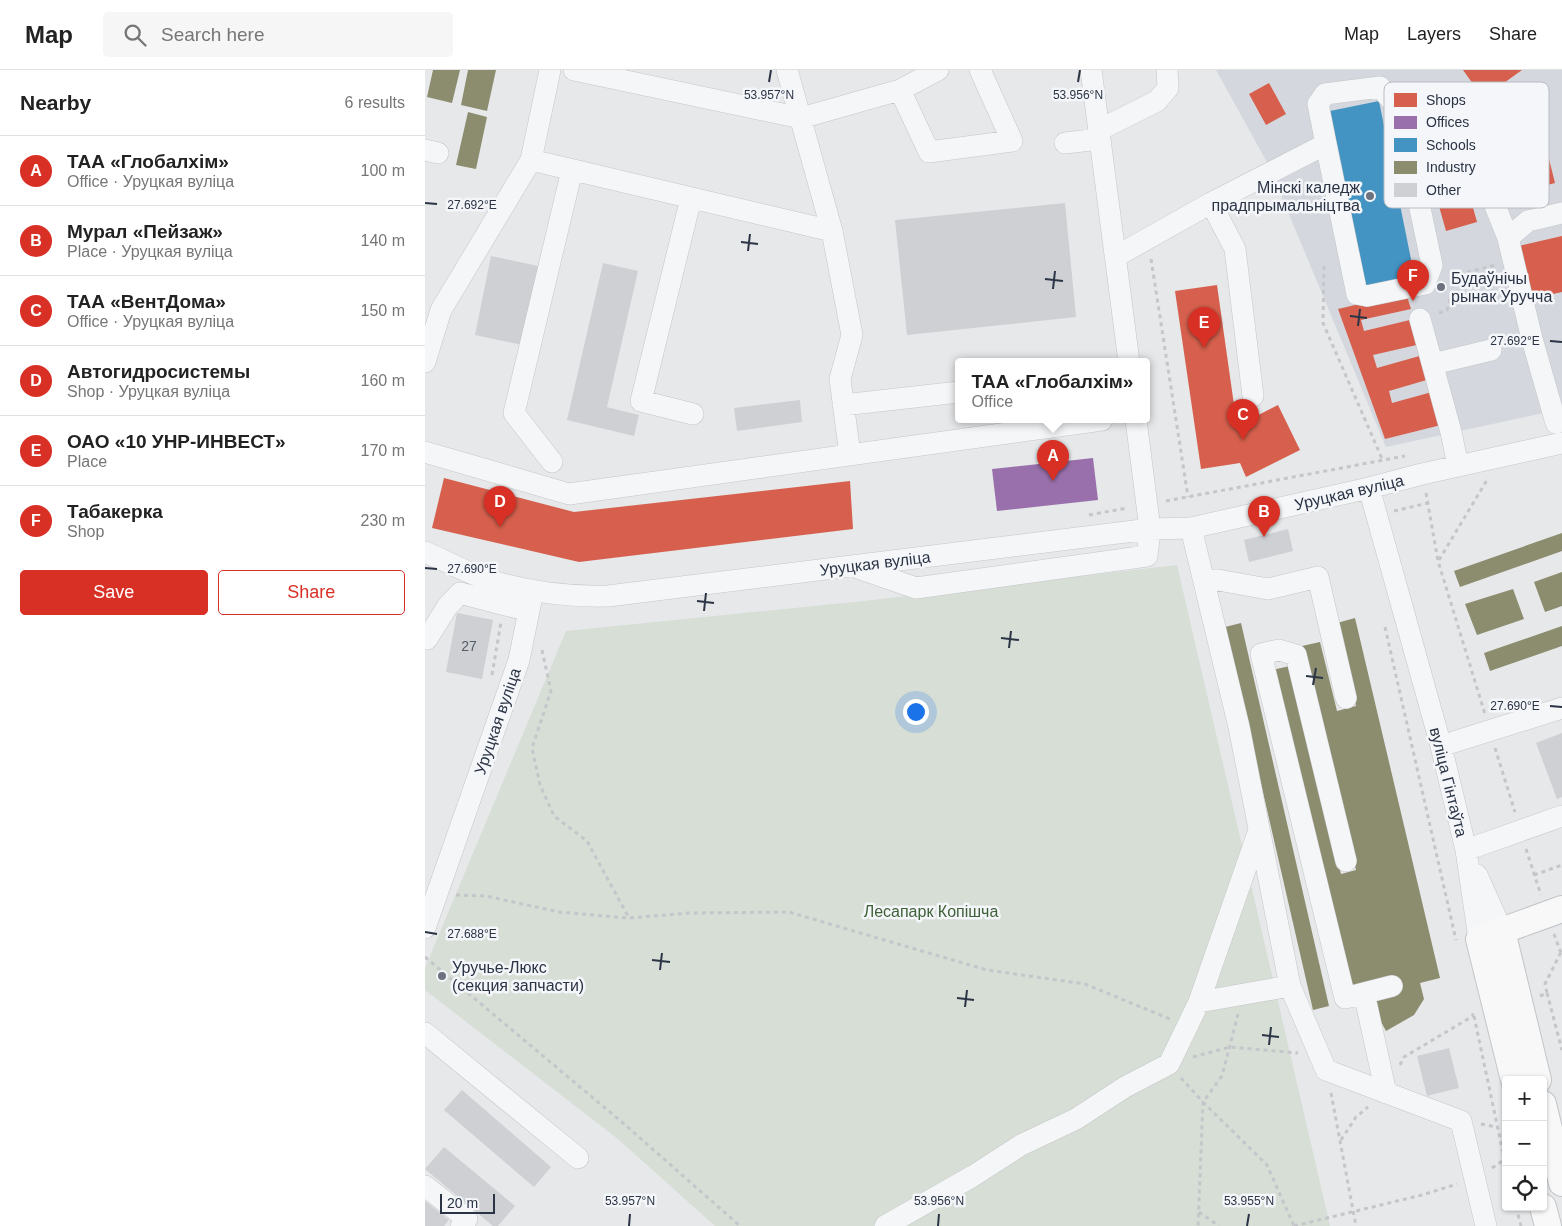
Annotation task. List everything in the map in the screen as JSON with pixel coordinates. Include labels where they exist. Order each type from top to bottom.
[{"type":"main road","points":[[1480,940],[1562,909]]},
{"type":"main road","points":[[1480,940],[1512,1076]]},
{"type":"main road","points":[[1480,940],[1536,1076]]},
{"type":"main road","points":[[1547,1121],[1562,1183]]},
{"type":"main road","points":[[1544,1211],[1548,1226]]},
{"type":"street","points":[[425,362],[441,310],[531,160],[550,70]]},
{"type":"street","points":[[574,70],[801,118],[901,90],[938,70]]},
{"type":"street","points":[[787,70],[832,231],[852,335],[840,379],[850,455]]},
{"type":"street","points":[[901,90],[929,152],[1012,141],[980,70]]},
{"type":"street","points":[[1091,70],[1128,358]]},
{"type":"street","points":[[1065,143],[1100,135],[1157,101],[1168,88],[1167,70]]},
{"type":"street","points":[[1384,92],[1380,88],[1325,94],[1318,104],[1357,294],[1367,296],[1425,284],[1432,265],[1420,208]]},
{"type":"street","points":[[1115,257],[1211,203],[1326,144]]},
{"type":"street","points":[[531,160],[832,231]]},
{"type":"street","points":[[552,462],[514,413],[572,170]]},
{"type":"street","points":[[691,198],[641,401],[693,414]]},
{"type":"street","points":[[1211,203],[1235,249],[1253,396]]},
{"type":"street","points":[[1496,208],[1508,238],[1532,339],[1556,423]]},
{"type":"street","points":[[1508,238],[1528,221],[1562,213]]},
{"type":"street","points":[[1420,319],[1451,432],[1458,466]]},
{"type":"street","points":[[1433,364],[1491,350]]},
{"type":"street","points":[[843,405],[955,392]]},
{"type":"street","points":[[425,452],[569,494],[1080,423]]},
{"type":"street","points":[[853,566],[916,588],[1147,556],[1150,529],[1136,423]]},
{"type":"street","name":"Уруцкая вуліца","points":[[425,928],[431,891],[519,660],[529,611],[575,596],[608,596],[1150,529],[1191,528],[1562,443]]},
{"type":"street","name":"вуліца Гінтаўта","points":[[1369,488],[1441,746],[1466,850],[1480,940]]},
{"type":"street","points":[[1191,528],[1239,727],[1290,986],[1323,1063],[1386,1093],[1461,1121],[1486,1226]]},
{"type":"street","points":[[425,552],[487,579],[529,611]]},
{"type":"street","points":[[1205,582],[1218,580],[1268,589],[1319,577],[1346,698]]},
{"type":"street","points":[[427,639],[447,607],[460,593],[529,611]]},
{"type":"street","points":[[1346,861],[1296,656],[1279,650],[1261,654],[1345,998],[1392,986]]},
{"type":"street","points":[[1441,746],[1562,708]]},
{"type":"street","points":[[1466,850],[1562,816]]},
{"type":"street","points":[[885,1226],[973,1176],[1021,1145],[1076,1119],[1125,1087],[1169,1064],[1199,1002],[1259,830]]},
{"type":"street","points":[[1199,1002],[1290,986]]},
{"type":"street","points":[[1364,993],[1386,1093]]},
{"type":"street","points":[[425,1033],[578,1158]]},
{"type":"street","points":[[425,1186],[467,1219],[461,1226]]},
{"type":"path","points":[[1147,239],[1188,497]]},
{"type":"path","points":[[1420,319],[1447,310],[1456,275],[1513,260]]},
{"type":"path","points":[[1323,266],[1323,322],[1383,461]]},
{"type":"path","points":[[1083,516],[1419,454],[1438,561],[1486,481],[1494,479]]},
{"type":"path","points":[[529,611],[541,645],[551,691],[532,748],[540,785],[554,816],[587,841],[629,918]]},
{"type":"path","points":[[1384,620],[1480,940]]},
{"type":"path","points":[[1534,875],[1562,865]]},
{"type":"path","points":[[431,891],[486,896],[559,912],[629,918],[690,913],[789,912],[987,970],[1085,984],[1187,1026]]},
{"type":"path","points":[[425,957],[623,1123],[739,1226]]},
{"type":"path","points":[[1198,1226],[1203,1102],[1222,1076],[1243,994]]},
{"type":"path","points":[[1547,994],[1562,1050]]},
{"type":"path","points":[[1341,1140],[1356,1117],[1386,1093],[1404,1057],[1473,1016],[1471,1006]]},
{"type":"path","points":[[1476,1029],[1502,1142]]},
{"type":"path","points":[[1356,1226],[1354,1212],[1341,1140],[1323,1063],[1230,1047],[1169,1064],[1203,1102],[1267,1165],[1294,1226],[1354,1212],[1422,1195],[1475,1178],[1502,1161]]},
{"type":"path","points":[[1517,1211],[1521,1226]]},
{"type":"path","points":[[1199,1212],[1219,1226]]},
{"type":"shaded area","name":"Будаўнічы рынак Уручча","points":[[1216,70],[1562,70],[1562,409],[1386,447],[1268,164]]},
{"type":"green space","name":"Лесапарк Копішча","points":[[1177,565],[1330,1226],[715,1226],[618,1139],[425,990],[425,968],[566,631],[864,601]]},
{"type":"building: Shops","points":[[1463,70],[1522,70],[1505,82],[1472,82]]},
{"type":"building: Shops","points":[[1269,83],[1286,114],[1266,125],[1249,94]]},
{"type":"building: Shops","points":[[1549,159],[1555,183],[1549,185]]},
{"type":"building: Shops","points":[[1440,208],[1473,208],[1477,222],[1446,231]]},
{"type":"building: Shops","points":[[1562,236],[1562,292],[1531,299],[1519,246]]},
{"type":"building: Shops","points":[[1217,285],[1237,426],[1278,405],[1300,450],[1246,477],[1240,463],[1201,469],[1175,291]]},
{"type":"building: Shops","points":[[1406,293],[1411,309],[1361,320],[1364,331],[1414,319],[1421,344],[1373,355],[1377,368],[1423,355],[1430,379],[1389,391],[1392,403],[1432,392],[1441,425],[1385,439],[1338,309]]},
{"type":"building: Shops","points":[[444,478],[574,512],[850,481],[853,529],[579,562],[432,528]]},
{"type":"building: Offices","points":[[1093,458],[1098,500],[997,511],[992,469]]},
{"type":"building: Schools","name":"Мінскі каледж прадпрымальніцтва","points":[[1379,101],[1384,126],[1384,208],[1401,208],[1415,279],[1361,290],[1325,112]]},
{"type":"building: Industry","points":[[433,70],[460,70],[452,103],[427,97]]},
{"type":"building: Industry","points":[[468,70],[496,70],[487,111],[461,105]]},
{"type":"building: Industry","points":[[468,112],[487,117],[476,169],[456,165]]},
{"type":"building: Industry","points":[[1562,533],[1562,551],[1460,587],[1454,571]]},
{"type":"building: Industry","points":[[1562,572],[1562,606],[1545,612],[1534,582]]},
{"type":"building: Industry","points":[[1513,589],[1524,619],[1477,635],[1465,604]]},
{"type":"building: Industry","points":[[1355,618],[1440,978],[1420,983],[1424,999],[1414,1015],[1386,1031],[1373,1007],[1378,997],[1401,989],[1397,976],[1350,987],[1272,670],[1290,666],[1341,874],[1356,870],[1302,646],[1320,642],[1337,711],[1356,706],[1337,623]]},
{"type":"building: Industry","points":[[1241,623],[1329,1006],[1313,1010],[1225,627]]},
{"type":"building: Industry","points":[[1562,626],[1562,646],[1490,671],[1484,653]]},
{"type":"building: Other","points":[[1065,203],[1076,317],[907,335],[895,220]]},
{"type":"building: Other","points":[[491,256],[538,266],[522,345],[475,335]]},
{"type":"building: Other","points":[[603,263],[638,271],[607,407],[639,415],[634,436],[567,420]]},
{"type":"building: Other","points":[[800,400],[802,422],[737,431],[734,408]]},
{"type":"building: Other","points":[[1288,529],[1293,551],[1249,562],[1244,540]]},
{"type":"building: Other","points":[[457,613],[493,620],[482,679],[446,672]]},
{"type":"building: Other","points":[[1562,733],[1562,797],[1557,799],[1536,743]]},
{"type":"building: Other","points":[[1449,1048],[1459,1088],[1427,1096],[1417,1056]]},
{"type":"building: Other","points":[[462,1090],[551,1167],[534,1187],[444,1110]]},
{"type":"building: Other","points":[[444,1147],[515,1206],[498,1226],[493,1226],[425,1169]]},
{"type":"building: Other","points":[[425,1201],[449,1220],[444,1226],[425,1226]]},
{"type":"place","name":"Мінскі каледж прадпрымальніцтва","points":[[1370,196]]},
{"type":"place","name":"Будаўнічы рынак Уручча","points":[[1441,287]]},
{"type":"place","name":"Табакерка","points":[[1413,301]]},
{"type":"place","name":"ОАО «10 УНР-ИНВЕСТ»","points":[[1204,348]]},
{"type":"place","name":"ТАА «ВентДома»","points":[[1243,440]]},
{"type":"place","name":"ТАА «Глобалхім»","points":[[1053,481]]},
{"type":"place","name":"Автогидросистемы","points":[[500,527]]},
{"type":"place","name":"Мурал «Пейзаж»","points":[[1264,537]]},
{"type":"place","name":"Уручье-Люкс (секция запчасти)","points":[[442,976]]}]
